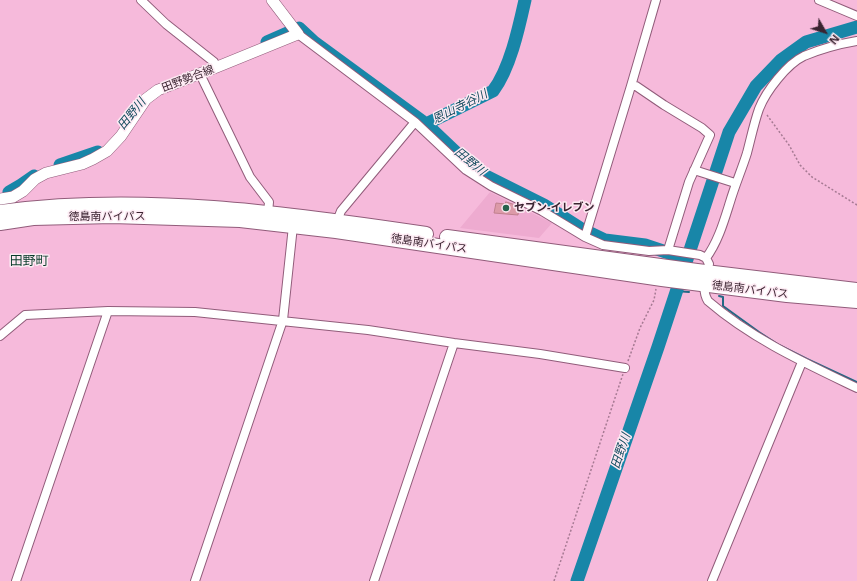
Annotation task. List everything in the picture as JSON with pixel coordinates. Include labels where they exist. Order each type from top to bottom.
[{"type":"highway","name":"徳島南バイパス","points":[[0,212],[36,207],[105,204],[224,208],[337,221],[453,238],[661,275]]},
{"type":"highway","name":"徳島南バイパス","points":[[0,223],[34,218],[112,216],[240,220],[661,275],[702,270],[857,290]]},
{"type":"highway","name":"徳島南バイパス","points":[[702,270],[787,295],[857,301]]},
{"type":"main road","points":[[272,0],[298,34]]},
{"type":"main road","name":"田野勢合線","points":[[0,200],[13,197],[23,191],[35,179],[46,173],[82,164],[107,151],[120,136],[146,99],[158,90],[200,74],[216,65],[298,34]]},
{"type":"street","points":[[141,0],[166,24],[216,65]]},
{"type":"street","points":[[587,233],[656,0]]},
{"type":"street","points":[[820,0],[857,16]]},
{"type":"street","points":[[298,34],[414,122],[466,170],[478,179],[556,219],[587,233],[603,245],[649,251],[670,250],[702,270]]},
{"type":"street","points":[[857,41],[837,45],[803,57],[783,72],[768,91],[759,108],[747,153],[733,182],[724,219],[702,270],[704,295],[715,308],[746,330],[802,362],[857,388]]},
{"type":"street","points":[[200,74],[250,177],[269,202],[268,213]]},
{"type":"street","points":[[631,86],[636,86],[702,128],[710,135],[697,171],[689,182],[670,250]]},
{"type":"street","points":[[337,221],[341,211],[414,122]]},
{"type":"street","points":[[697,171],[733,182]]},
{"type":"street","points":[[195,581],[283,320],[293,226]]},
{"type":"street","points":[[16,581],[108,311]]},
{"type":"street","points":[[0,336],[24,315],[108,311],[195,312],[368,330],[540,354],[625,368]]},
{"type":"street","points":[[374,581],[454,343]]},
{"type":"street","points":[[712,581],[802,362]]},
{"type":"path","points":[[767,115],[789,145],[800,165],[812,177],[857,205]]},
{"type":"path","points":[[554,581],[625,368],[640,328],[654,300],[661,275]]},
{"type":"shaded area","points":[[490,192],[552,223],[539,238],[460,228]]},
{"type":"building","points":[[506,202],[519,206],[518,215],[494,213],[496,203],[505,204]]},
{"type":"waterway","name":"恩山寺谷川","points":[[426,124],[493,91],[499,82],[509,60],[517,35],[525,0]]},
{"type":"waterway","name":"田野川","points":[[577,581],[658,347],[729,132],[756,86],[781,60],[806,42],[857,27]]},
{"type":"waterway","name":"田野川","points":[[267,42],[299,28],[314,42],[426,124],[465,161],[482,174],[544,205],[580,228],[605,240],[645,245],[687,259]]},
{"type":"waterway","name":"田野川","points":[[60,165],[98,152]]},
{"type":"waterway","name":"田野川","points":[[9,192],[34,176]]},
{"type":"waterway","points":[[676,291],[689,292]]},
{"type":"waterway","points":[[719,296],[723,297],[723,306],[779,345],[857,382]]},
{"type":"place","name":"セブン-イレブン","points":[[506,208]]},
{"type":"district","name":"田野町","points":[[29,261]]}]
